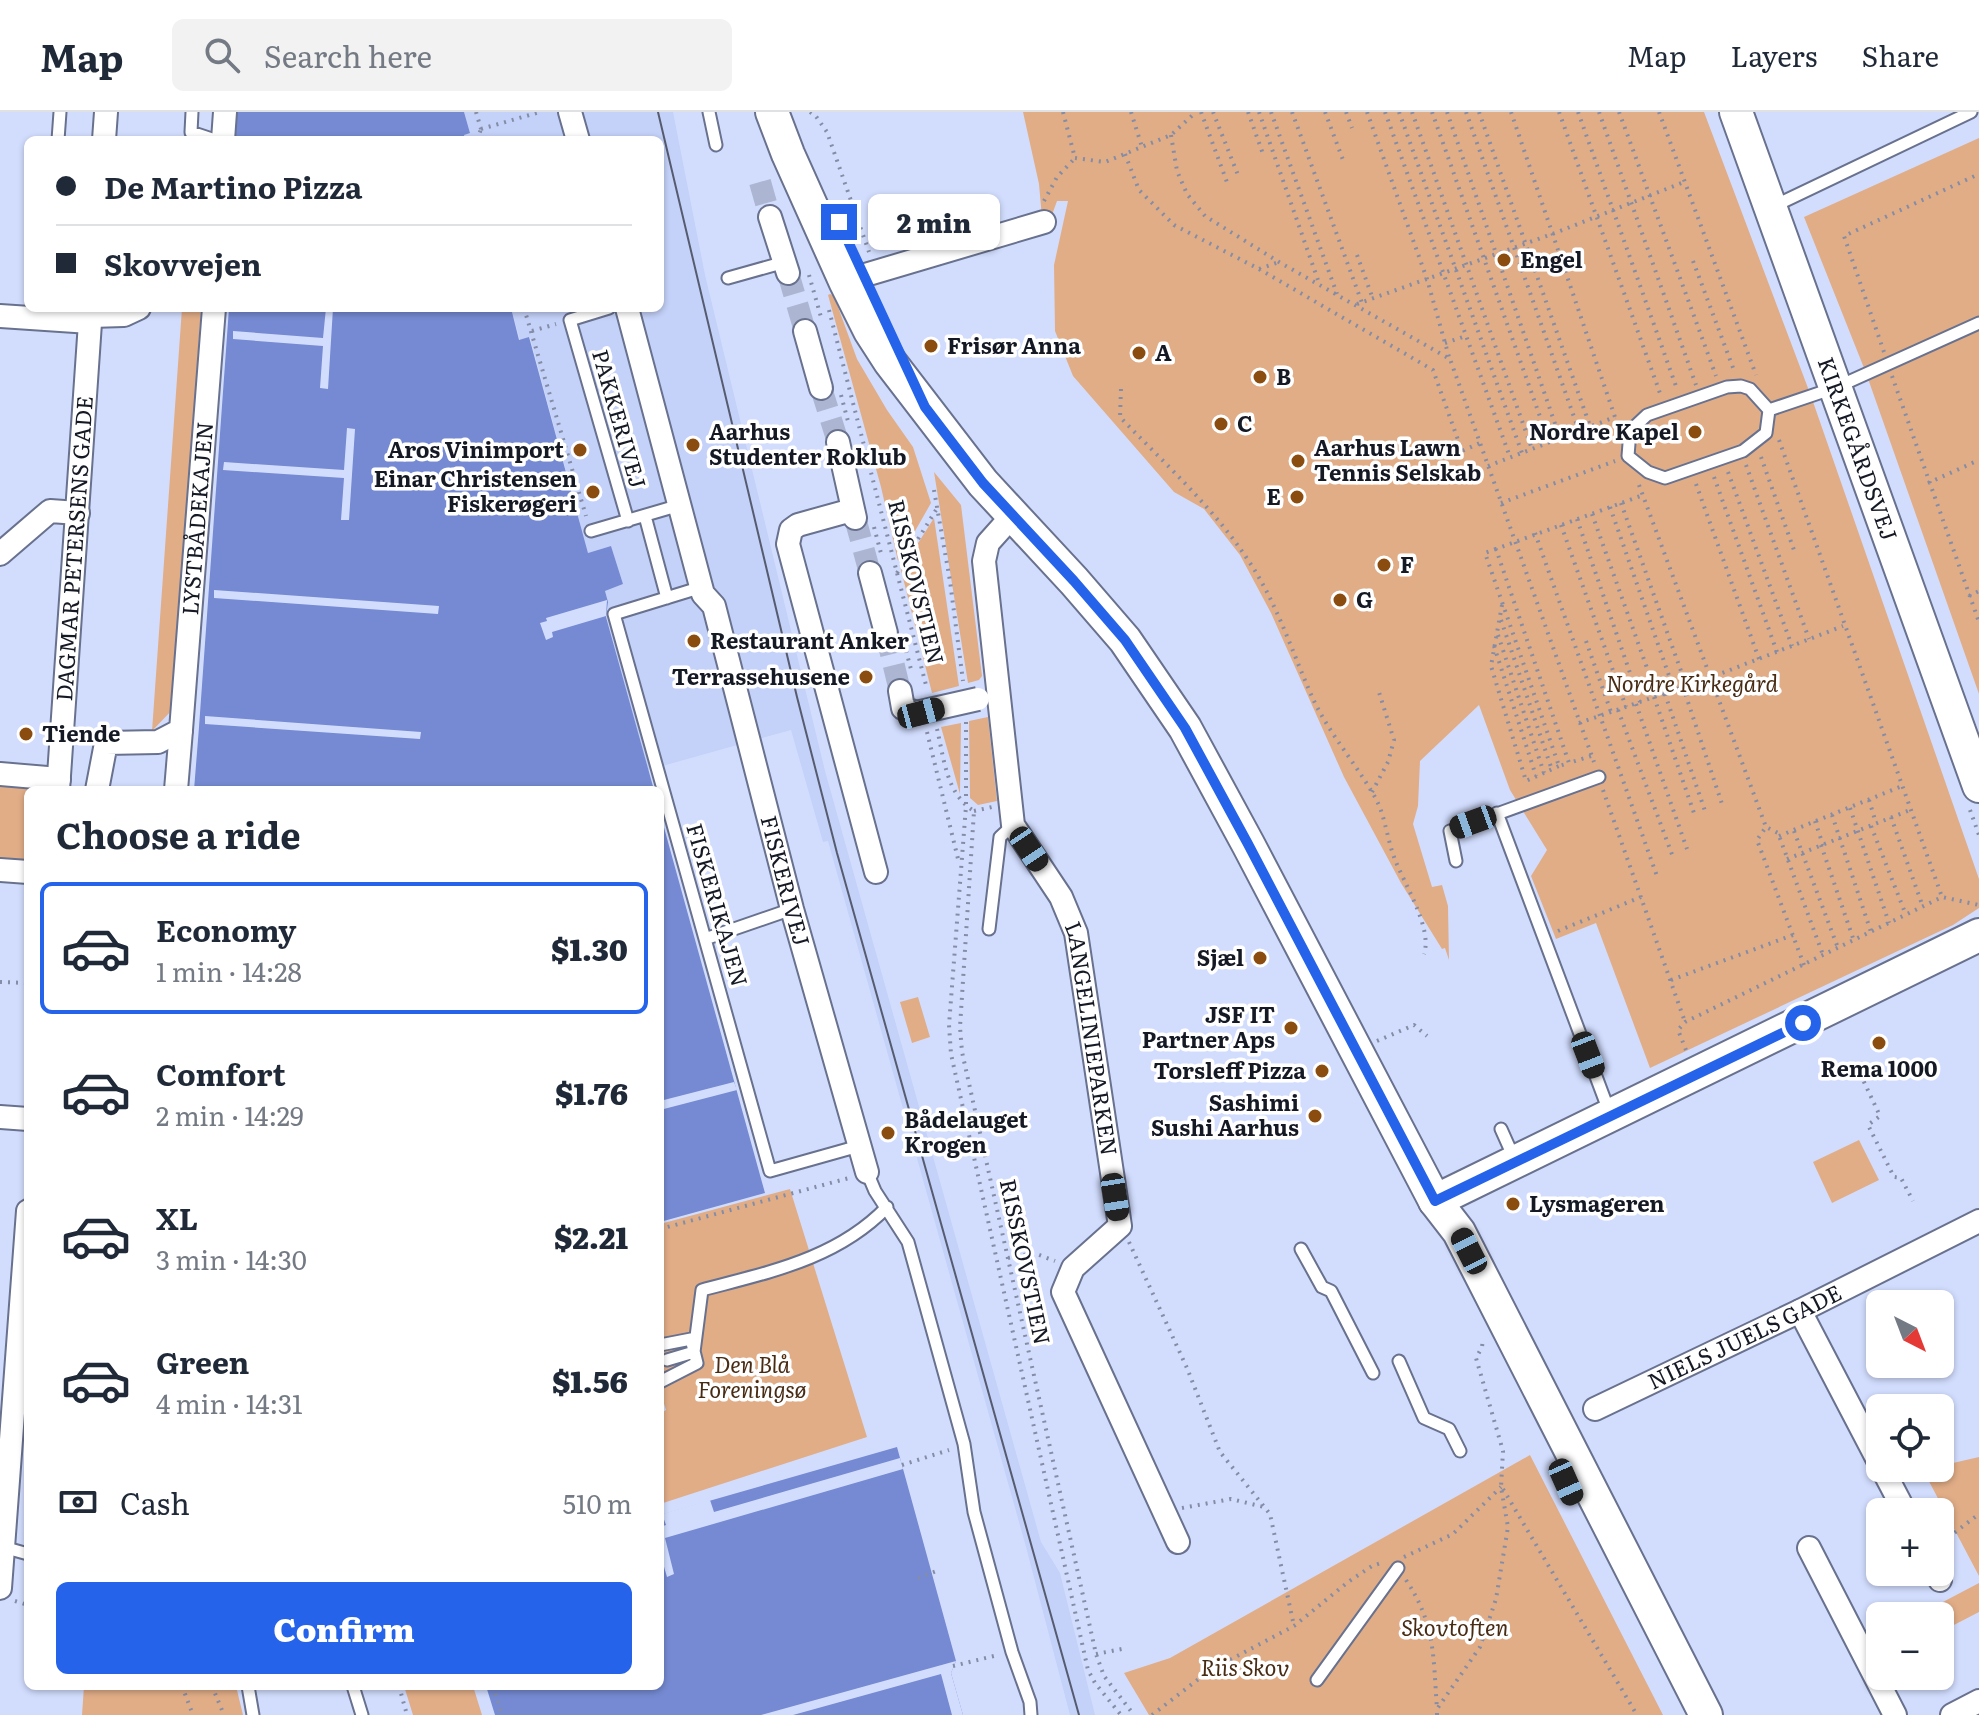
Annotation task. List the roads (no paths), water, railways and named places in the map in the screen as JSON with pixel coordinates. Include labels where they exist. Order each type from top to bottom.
[{"type":"street","points":[[104,136],[106,112]]},
{"type":"street","points":[[223,136],[225,112]]},
{"type":"street","points":[[570,112],[577,136]]},
{"type":"street","points":[[772,112],[788,154],[852,279],[925,407],[983,483],[1125,640],[1185,728],[1435,1201],[1459,1232],[1706,1715]]},
{"type":"street","points":[[794,112],[852,279]]},
{"type":"street","name":"KIRKEGÅRDSVEJ","points":[[1736,112],[1979,786]]},
{"type":"street","points":[[770,217],[786,268]]},
{"type":"street","points":[[852,279],[1044,222]]},
{"type":"street","points":[[0,316],[124,315],[130,312]]},
{"type":"street","name":"LYSTBÅDEKAJEN","points":[[176,786],[214,312]]},
{"type":"street","name":"FISKERIVEJ","points":[[628,312],[703,594],[714,606],[792,909],[867,1173]]},
{"type":"street","name":"DAGMAR PETERSENS GADE","points":[[58,784],[91,315]]},
{"type":"street","points":[[805,331],[821,388]]},
{"type":"street","points":[[838,442],[854,514],[798,525],[791,530],[788,544],[876,872]]},
{"type":"street","points":[[0,554],[50,511],[78,513]]},
{"type":"street","name":"LANGELINIEPARKEN","points":[[1013,515],[988,543],[984,561],[976,698],[1013,825],[1061,897],[1076,933],[1120,1226],[1073,1268],[1063,1292],[1178,1542]]},
{"type":"street","points":[[870,573],[886,633]]},
{"type":"street","points":[[900,691],[903,708],[925,716],[976,698]]},
{"type":"street","points":[[98,786],[106,743],[158,742],[181,730]]},
{"type":"street","points":[[0,774],[58,784]]},
{"type":"street","points":[[0,870],[24,872]]},
{"type":"street","points":[[1435,1201],[1979,935]]},
{"type":"street","points":[[0,1117],[24,1119]]},
{"type":"street","points":[[1435,1201],[1443,1240],[1683,1715]]},
{"type":"street","name":"NIELS JUELS GADE","points":[[1595,1409],[1977,1226]]},
{"type":"street","points":[[1800,1311],[1866,1437]]},
{"type":"street","points":[[0,1588],[24,1325]]},
{"type":"street","points":[[1809,1548],[1895,1715]]},
{"type":"street","points":[[1952,1715],[1979,1701]]},
{"type":"lane","points":[[58,136],[60,112]]},
{"type":"lane","points":[[192,112],[191,132],[203,136]]},
{"type":"lane","points":[[709,112],[716,145]]},
{"type":"lane","points":[[1771,207],[1971,112]]},
{"type":"lane","points":[[728,278],[786,268]]},
{"type":"lane","name":"PAKKERIVEJ","points":[[596,312],[570,320],[628,521]]},
{"type":"lane","points":[[1769,410],[1837,387],[1979,323]]},
{"type":"lane","points":[[1741,386],[1750,389],[1769,410],[1766,433],[1741,452],[1665,478],[1648,472],[1628,456],[1630,431],[1647,415],[1721,389],[1741,386]]},
{"type":"lane","name":"PAKKERIVEJ","points":[[645,516],[680,505]]},
{"type":"lane","points":[[591,531],[645,516],[667,598]]},
{"type":"lane","name":"FISKERIKAJEN","points":[[662,786],[614,614],[702,587]]},
{"type":"lane","points":[[1456,861],[1450,831],[1599,777]]},
{"type":"lane","name":"FISKERIKAJEN","points":[[664,793],[770,1171],[859,1146]]},
{"type":"lane","points":[[1497,813],[1611,1115]]},
{"type":"lane","points":[[989,929],[1000,837],[1013,825]]},
{"type":"lane","points":[[705,939],[792,909]]},
{"type":"lane","points":[[1501,1129],[1516,1161]]},
{"type":"lane","name":"FISKERIVEJ","points":[[867,1173],[908,1242],[964,1444],[974,1512],[1012,1652],[1030,1702],[1031,1715]]},
{"type":"lane","points":[[694,1352],[702,1290],[827,1252],[870,1225],[887,1207]]},
{"type":"lane","points":[[1301,1249],[1322,1287],[1331,1291],[1373,1373]]},
{"type":"lane","points":[[664,1344],[691,1339],[697,1363],[664,1380]]},
{"type":"lane","points":[[667,1360],[694,1352]]},
{"type":"lane","points":[[1399,1361],[1424,1418],[1449,1429],[1460,1451]]},
{"type":"lane","points":[[2,1547],[24,1553]]},
{"type":"lane","points":[[1317,1680],[1398,1568]]},
{"type":"lane","points":[[249,1690],[253,1715]]},
{"type":"lane","points":[[354,1690],[362,1715]]},
{"type":"water","points":[[236,112],[464,112],[470,133],[464,136],[234,136]]},
{"type":"water","points":[[222,312],[512,312],[519,340],[529,337],[588,553],[611,546],[623,584],[605,591],[608,602],[606,617],[653,786],[188,786]]},
{"type":"water","points":[[664,827],[765,1193],[664,1221]]},
{"type":"water","points":[[897,1447],[956,1661],[951,1673],[963,1715],[495,1715],[487,1690],[664,1690],[664,1514]]},
{"type":"tunnel","points":[[760,182],[770,217]]},
{"type":"tunnel","points":[[788,273],[805,331]]},
{"type":"tunnel","points":[[821,388],[838,442]]},
{"type":"tunnel","points":[[855,518],[870,573]]},
{"type":"tunnel","points":[[886,633],[900,691]]},
{"type":"tram line","points":[[658,112],[664,136]]},
{"type":"tram line","points":[[664,137],[837,853],[1079,1715]]},
{"type":"place","name":"Engel","points":[[1504,260]]},
{"type":"place","name":"Frisør Anna","points":[[931,346]]},
{"type":"place","name":"A","points":[[1139,353]]},
{"type":"place","name":"B","points":[[1260,377]]},
{"type":"place","name":"C","points":[[1221,424]]},
{"type":"place","name":"Nordre Kapel","points":[[1695,432]]},
{"type":"place","name":"Aarhus Studenter Roklub","points":[[693,445]]},
{"type":"place","name":"Aros Vinimport","points":[[580,450]]},
{"type":"place","name":"Aarhus Lawn Tennis Selskab","points":[[1298,461]]},
{"type":"place","name":"Einar Christensen Fiskerøgeri","points":[[593,492]]},
{"type":"place","name":"E","points":[[1297,497]]},
{"type":"place","name":"F","points":[[1384,565]]},
{"type":"place","name":"G","points":[[1340,600]]},
{"type":"place","name":"Restaurant Anker","points":[[694,641]]},
{"type":"place","name":"Terrassehusene","points":[[866,677]]},
{"type":"place","name":"Tiende","points":[[26,734]]},
{"type":"place","name":"Sjæl","points":[[1260,958]]},
{"type":"place","name":"JSF IT Partner Aps","points":[[1291,1028]]},
{"type":"place","name":"Rema 1000","points":[[1879,1043]]},
{"type":"place","name":"Torsleff Pizza","points":[[1322,1071]]},
{"type":"place","name":"Sashimi Sushi Aarhus","points":[[1315,1116]]},
{"type":"place","name":"Bådelauget Krogen","points":[[888,1133]]},
{"type":"place","name":"Lysmageren","points":[[1513,1204]]},
{"type":"park label","name":"Nordre Kirkegård","points":[[1692,684]]},
{"type":"park label","name":"Den Blå Foreningsø","points":[[752,1378]]},
{"type":"park label","name":"Skovtoften","points":[[1455,1628]]},
{"type":"park label","name":"Riis Skov","points":[[1245,1668]]}]
